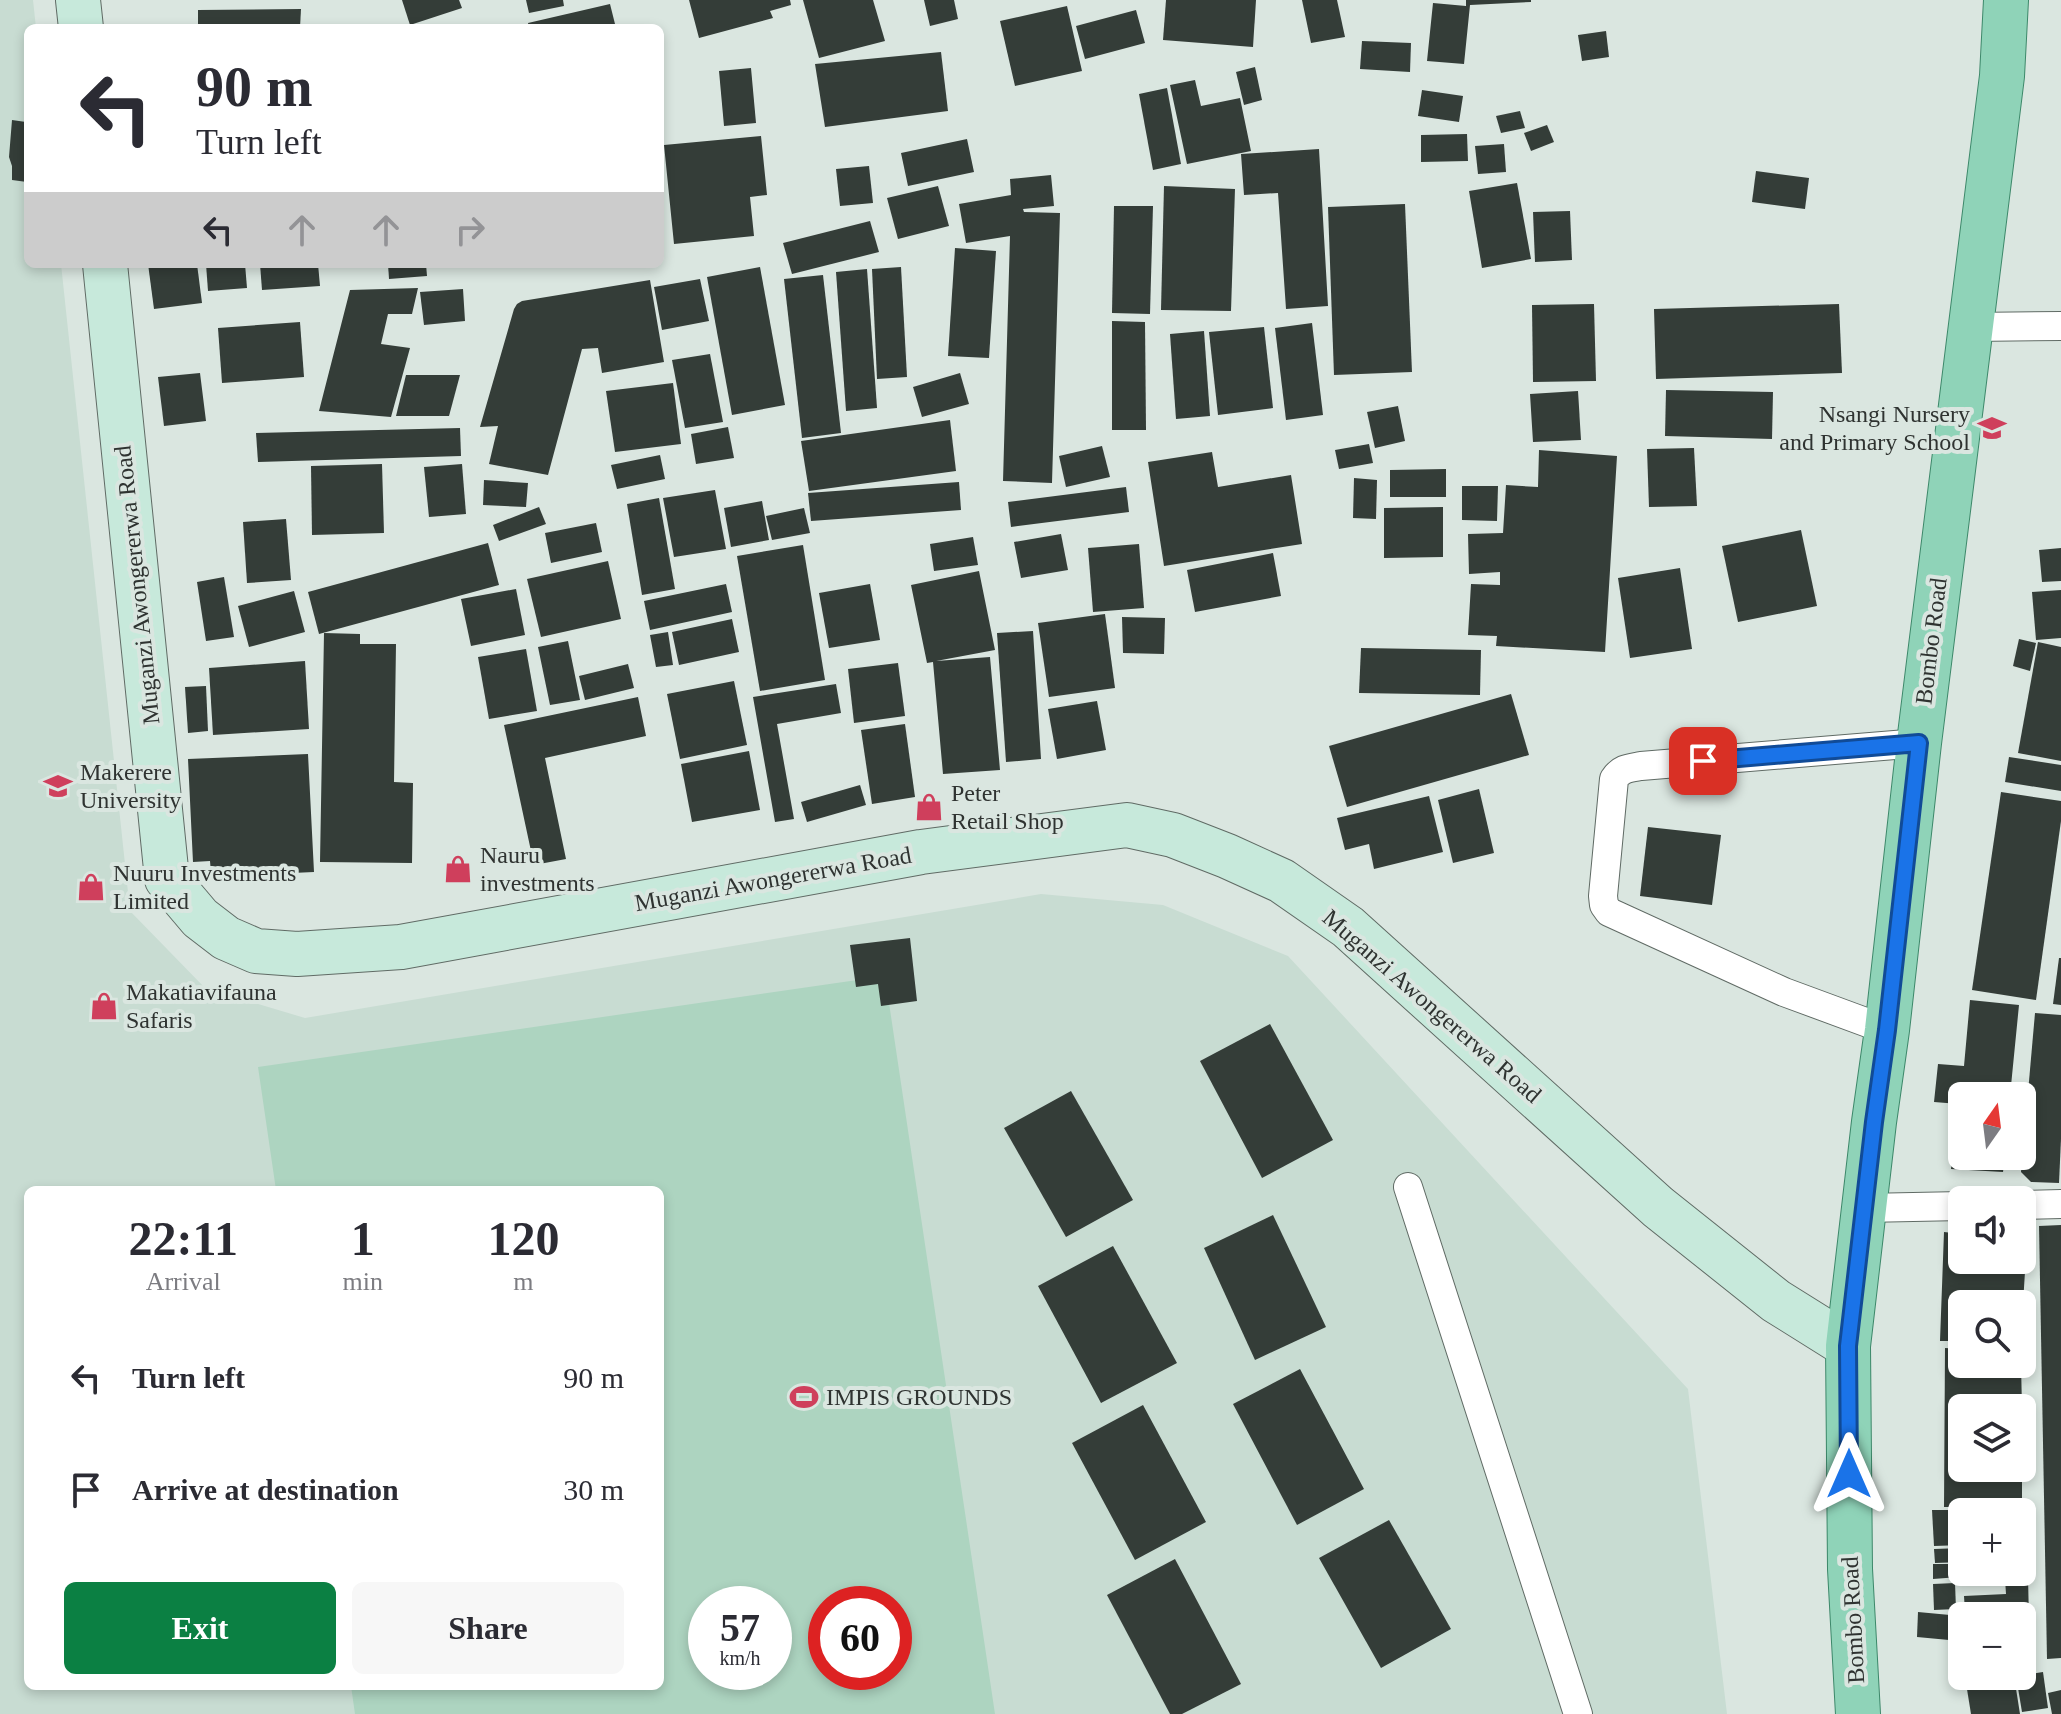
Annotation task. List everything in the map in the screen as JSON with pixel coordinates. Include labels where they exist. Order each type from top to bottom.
[{"type":"main road","name":"Bombo Road","points":[[1858,1714],[1850,1569],[1848,1346],[2002,76],[2006,0]]},
{"type":"street","points":[[78,0],[81,24]]},
{"type":"street","name":"Muganzi Awongererwa Road","points":[[105,268],[167,879],[200,918],[226,938],[256,951],[297,954],[401,947],[921,852],[1127,825],[1173,835],[1282,881],[1348,927],[1658,1207],[1776,1301],[1848,1346]]},
{"type":"lane","points":[[1970,327],[2061,326]]},
{"type":"lane","points":[[1887,1030],[1784,992],[1609,912],[1603,896],[1614,779],[1618,772],[1626,768],[1641,766],[1919,743]]},
{"type":"lane","points":[[1408,1187],[1578,1714]]},
{"type":"lane","points":[[2036,1205],[2061,1204]]},
{"type":"lane","points":[[1864,1208],[1948,1206]]},
{"type":"shaded area","name":"Makerere University","points":[[0,0],[33,0],[36,24],[24,24],[24,268],[61,268],[130,911],[205,988],[305,1018],[1041,894],[1163,905],[1288,956],[1688,1389],[1727,1714],[0,1714]]},
{"type":"green space","name":"IMPIS GROUNDS","points":[[885,976],[995,1714],[355,1714],[352,1690],[664,1690],[664,1186],[275,1186],[258,1067]]},
{"type":"building","points":[[402,0],[459,0],[462,8],[410,24]]},
{"type":"building","points":[[526,0],[563,0],[564,6],[529,13]]},
{"type":"building","points":[[689,0],[790,0],[791,5],[770,11],[773,18],[699,38]]},
{"type":"building","points":[[803,0],[873,0],[885,41],[819,58]]},
{"type":"building","points":[[924,0],[954,0],[958,19],[930,26]]},
{"type":"building","points":[[1166,0],[1256,0],[1253,47],[1163,40]]},
{"type":"building","points":[[1302,0],[1337,0],[1345,37],[1311,43]]},
{"type":"building","points":[[1466,0],[1531,2],[1470,5],[1464,64],[1427,61],[1433,3],[1466,6]]},
{"type":"building","points":[[610,4],[615,24],[528,24]]},
{"type":"building","points":[[1067,6],[1082,71],[1015,86],[1000,21]]},
{"type":"building","points":[[301,9],[300,24],[198,24],[198,10]]},
{"type":"building","points":[[1136,10],[1145,43],[1085,59],[1076,26]]},
{"type":"building","points":[[1606,31],[1609,57],[1582,61],[1578,35]]},
{"type":"building","points":[[1362,41],[1411,43],[1410,72],[1360,69]]},
{"type":"building","points":[[941,52],[948,111],[825,127],[815,64]]},
{"type":"building","points":[[1255,67],[1262,100],[1244,105],[1236,72]]},
{"type":"building","points":[[751,68],[756,123],[724,126],[719,71]]},
{"type":"building","points":[[1195,80],[1201,106],[1240,98],[1251,151],[1187,164],[1170,85]]},
{"type":"building","points":[[1167,88],[1181,164],[1153,170],[1139,94]]},
{"type":"building","points":[[1422,90],[1463,96],[1459,122],[1418,116]]},
{"type":"building","points":[[1520,111],[1525,128],[1501,133],[1496,116]]},
{"type":"building","points":[[12,120],[24,122],[24,182],[12,180],[9,157]]},
{"type":"building","points":[[1547,125],[1554,142],[1531,151],[1524,133]]},
{"type":"building","points":[[1467,134],[1468,161],[1421,162],[1421,135]]},
{"type":"building","points":[[761,136],[767,195],[750,197],[754,236],[674,244],[664,145]]},
{"type":"building","points":[[967,139],[974,172],[908,186],[901,153]]},
{"type":"building","points":[[1504,144],[1506,172],[1478,174],[1475,146]]},
{"type":"building","points":[[1319,149],[1328,306],[1286,309],[1278,193],[1244,195],[1241,154]]},
{"type":"building","points":[[869,166],[873,203],[840,206],[836,169]]},
{"type":"building","points":[[1756,171],[1809,178],[1805,209],[1752,202]]},
{"type":"building","points":[[1051,175],[1054,206],[1023,209],[1024,212],[1060,213],[1052,483],[1003,481],[1010,236],[966,243],[959,204],[1011,195],[1010,179]]},
{"type":"building","points":[[1517,183],[1531,259],[1482,268],[1469,191]]},
{"type":"building","points":[[938,186],[949,226],[898,239],[887,198]]},
{"type":"building","points":[[1164,186],[1235,189],[1231,311],[1161,310]]},
{"type":"building","points":[[1405,204],[1412,372],[1334,375],[1328,207]]},
{"type":"building","points":[[1114,206],[1153,206],[1150,314],[1112,313]]},
{"type":"building","points":[[1570,211],[1572,260],[1535,262],[1533,212]]},
{"type":"building","points":[[870,221],[879,252],[792,274],[783,243]]},
{"type":"building","points":[[955,248],[996,251],[989,358],[948,356]]},
{"type":"building","points":[[760,267],[785,405],[732,415],[707,277]]},
{"type":"building","points":[[901,267],[907,377],[877,379],[872,269]]},
{"type":"building","points":[[149,268],[198,268],[202,303],[154,309]]},
{"type":"building","points":[[206,268],[245,268],[247,288],[208,291]]},
{"type":"building","points":[[260,268],[318,268],[320,286],[262,290]]},
{"type":"building","points":[[388,268],[426,268],[427,276],[389,279]]},
{"type":"building","points":[[867,269],[877,408],[846,411],[836,272]]},
{"type":"building","points":[[823,275],[841,433],[802,438],[784,279]]},
{"type":"building","points":[[700,279],[709,321],[662,330],[654,287]]},
{"type":"building","points":[[650,280],[664,362],[602,373],[598,348],[582,349],[548,475],[489,464],[498,426],[480,427],[517,304]]},
{"type":"building","points":[[418,288],[412,314],[388,314],[381,344],[410,348],[391,417],[319,411],[350,290]]},
{"type":"building","points":[[463,289],[465,321],[424,325],[420,292]]},
{"type":"building","points":[[1594,304],[1596,381],[1533,382],[1532,305]]},
{"type":"building","points":[[1839,304],[1842,373],[1656,379],[1654,309]]},
{"type":"building","points":[[1112,321],[1145,322],[1146,430],[1112,430]]},
{"type":"building","points":[[300,322],[304,377],[222,383],[218,328]]},
{"type":"building","points":[[1312,323],[1323,415],[1286,420],[1275,328]]},
{"type":"building","points":[[1264,327],[1273,408],[1218,415],[1209,332]]},
{"type":"building","points":[[1204,331],[1210,416],[1176,419],[1170,334]]},
{"type":"building","points":[[710,354],[723,422],[685,428],[672,360]]},
{"type":"building","points":[[200,373],[206,421],[164,426],[158,377]]},
{"type":"building","points":[[960,373],[969,404],[922,417],[913,387]]},
{"type":"building","points":[[406,375],[460,375],[449,416],[396,416]]},
{"type":"building","points":[[673,383],[681,444],[615,452],[606,391]]},
{"type":"building","points":[[1666,390],[1773,392],[1772,439],[1665,436]]},
{"type":"building","points":[[1578,391],[1581,440],[1533,442],[1530,394]]},
{"type":"building","points":[[1398,406],[1405,441],[1375,448],[1367,412]]},
{"type":"building","points":[[950,420],[956,471],[809,491],[801,441]]},
{"type":"building","points":[[728,427],[734,458],[696,464],[691,434]]},
{"type":"building","points":[[460,428],[461,456],[258,462],[256,433]]},
{"type":"building","points":[[1369,444],[1373,463],[1339,469],[1335,450]]},
{"type":"building","points":[[1102,446],[1110,477],[1066,487],[1059,456]]},
{"type":"building","points":[[1694,448],[1697,506],[1649,507],[1647,449]]},
{"type":"building","points":[[1539,450],[1617,456],[1605,652],[1496,646],[1497,636],[1468,635],[1471,584],[1500,585],[1500,572],[1469,574],[1468,534],[1503,533],[1506,485],[1538,487]]},
{"type":"building","points":[[1212,452],[1218,487],[1291,475],[1302,544],[1164,566],[1148,462]]},
{"type":"building","points":[[660,455],[665,479],[617,489],[611,465]]},
{"type":"building","points":[[382,464],[384,533],[312,535],[311,466]]},
{"type":"building","points":[[462,464],[466,514],[429,517],[424,467]]},
{"type":"building","points":[[1446,469],[1446,497],[1390,497],[1390,470]]},
{"type":"building","points":[[1354,478],[1377,480],[1376,519],[1353,518]]},
{"type":"building","points":[[484,480],[528,483],[526,507],[483,505]]},
{"type":"building","points":[[959,482],[961,510],[811,521],[808,493]]},
{"type":"building","points":[[1462,486],[1498,486],[1497,521],[1462,520]]},
{"type":"building","points":[[1126,487],[1129,512],[1011,527],[1008,502]]},
{"type":"building","points":[[715,490],[726,549],[674,557],[663,498]]},
{"type":"building","points":[[659,498],[675,589],[642,595],[627,504]]},
{"type":"building","points":[[762,501],[769,540],[731,547],[724,508]]},
{"type":"building","points":[[539,507],[546,524],[499,541],[493,525]]},
{"type":"building","points":[[1443,507],[1443,557],[1384,558],[1384,508]]},
{"type":"building","points":[[804,508],[810,533],[772,540],[766,516]]},
{"type":"building","points":[[286,519],[291,580],[247,583],[243,522]]},
{"type":"building","points":[[596,523],[602,552],[551,563],[545,533]]},
{"type":"building","points":[[1801,530],[1817,606],[1738,622],[1722,546]]},
{"type":"building","points":[[1061,534],[1068,570],[1021,578],[1014,542]]},
{"type":"building","points":[[973,537],[978,565],[934,571],[930,544]]},
{"type":"building","points":[[488,543],[499,585],[319,634],[308,592]]},
{"type":"building","points":[[1139,544],[1144,608],[1093,612],[1088,548]]},
{"type":"building","points":[[803,545],[825,680],[760,691],[737,556]]},
{"type":"building","points":[[2061,548],[2061,581],[2042,582],[2039,550]]},
{"type":"building","points":[[1273,553],[1281,596],[1195,612],[1187,570]]},
{"type":"building","points":[[608,561],[621,619],[541,637],[527,579]]},
{"type":"building","points":[[1680,568],[1692,649],[1630,658],[1618,578]]},
{"type":"building","points":[[979,571],[995,650],[936,661],[990,657],[1000,770],[943,774],[933,662],[927,663],[911,585]]},
{"type":"building","points":[[224,577],[234,637],[206,641],[197,582]]},
{"type":"building","points":[[726,584],[732,612],[650,630],[644,601]]},
{"type":"building","points":[[870,584],[880,640],[829,648],[819,593]]},
{"type":"building","points":[[516,589],[525,635],[471,646],[461,599]]},
{"type":"building","points":[[2061,590],[2061,638],[2036,640],[2032,592]]},
{"type":"building","points":[[294,591],[305,632],[249,647],[238,606]]},
{"type":"building","points":[[1105,614],[1115,688],[1049,697],[1038,623]]},
{"type":"building","points":[[1122,617],[1165,618],[1164,654],[1123,653]]},
{"type":"building","points":[[732,619],[739,652],[679,665],[672,632]]},
{"type":"building","points":[[1033,631],[1041,759],[1006,762],[997,633]]},
{"type":"building","points":[[668,632],[673,665],[656,667],[650,635]]},
{"type":"building","points":[[324,633],[360,634],[360,644],[396,644],[394,782],[413,783],[412,863],[320,862]]},
{"type":"building","points":[[2019,639],[2036,643],[2030,671],[2013,666]]},
{"type":"building","points":[[568,641],[580,700],[550,705],[538,647]]},
{"type":"building","points":[[2038,642],[2061,647],[2061,761],[2018,753]]},
{"type":"building","points":[[1361,648],[1481,650],[1480,695],[1359,693]]},
{"type":"building","points":[[526,649],[537,711],[489,719],[478,657]]},
{"type":"building","points":[[305,661],[309,729],[213,735],[209,668]]},
{"type":"building","points":[[898,663],[905,716],[854,723],[848,669]]},
{"type":"building","points":[[628,664],[634,688],[585,700],[579,676]]},
{"type":"building","points":[[734,681],[747,745],[680,759],[667,694]]},
{"type":"building","points":[[836,684],[841,713],[777,724],[794,819],[775,822],[753,697]]},
{"type":"building","points":[[206,686],[208,731],[188,733],[185,687]]},
{"type":"building","points":[[1511,694],[1529,755],[1347,807],[1329,746]]},
{"type":"building","points":[[638,697],[646,736],[545,758],[566,859],[534,865],[504,725]]},
{"type":"building","points":[[1097,701],[1106,750],[1057,759],[1048,709]]},
{"type":"building","points":[[905,724],[915,797],[872,804],[861,730]]},
{"type":"building","points":[[749,751],[760,810],[692,822],[681,764]]},
{"type":"building","points":[[308,754],[314,872],[211,873],[210,861],[193,862],[188,759]]},
{"type":"building","points":[[2009,757],[2061,765],[2061,791],[2005,782]]},
{"type":"building","points":[[860,785],[866,805],[807,822],[801,802]]},
{"type":"building","points":[[1479,789],[1494,853],[1453,863],[1438,800]]},
{"type":"building","points":[[2001,792],[2061,801],[2061,821],[2036,1000],[1972,990]]},
{"type":"building","points":[[1429,796],[1443,852],[1374,869],[1369,844],[1345,850],[1337,818]]},
{"type":"building","points":[[1648,827],[1721,835],[1712,905],[1640,896]]},
{"type":"building","points":[[910,938],[917,1001],[881,1006],[878,984],[856,987],[850,945]]},
{"type":"building","points":[[2061,958],[2061,1005],[2053,1004]]},
{"type":"building","points":[[1970,1000],[2019,1005],[2011,1082],[1948,1082],[1948,1103],[1934,1102],[1938,1064],[1964,1066]]},
{"type":"building","points":[[2035,1013],[2061,1015],[2059,1183],[2031,1182],[2021,1172],[2036,1170],[2036,1082],[2029,1082]]},
{"type":"building","points":[[1270,1024],[1333,1140],[1262,1178],[1200,1061]]},
{"type":"building","points":[[1071,1091],[1133,1200],[1066,1237],[1004,1128]]},
{"type":"building","points":[[1273,1215],[1326,1327],[1255,1360],[1204,1248]]},
{"type":"building","points":[[2061,1225],[2061,1658],[2047,1659],[2039,1226]]},
{"type":"building","points":[[1944,1232],[1948,1232],[1948,1274],[2025,1274],[2024,1290],[1948,1290],[1948,1341],[1940,1341]]},
{"type":"building","points":[[1113,1246],[1177,1363],[1101,1403],[1038,1286]]},
{"type":"building","points":[[1945,1348],[1948,1348],[1948,1378],[2021,1378],[2022,1394],[1948,1394],[1948,1482],[2022,1482],[2022,1498],[1948,1498],[1948,1507],[1944,1507]]},
{"type":"building","points":[[1300,1369],[1364,1489],[1297,1525],[1233,1404]]},
{"type":"building","points":[[1143,1405],[1206,1522],[1135,1560],[1072,1443]]},
{"type":"building","points":[[1932,1510],[1948,1510],[1948,1546],[1934,1546]]},
{"type":"building","points":[[1389,1520],[1451,1629],[1381,1668],[1319,1558]]},
{"type":"building","points":[[1948,1548],[1948,1563],[1935,1563],[1934,1549]]},
{"type":"building","points":[[1175,1559],[1241,1684],[1182,1714],[1170,1714],[1107,1595]]},
{"type":"building","points":[[1933,1564],[1948,1564],[1948,1578],[1933,1579]]},
{"type":"building","points":[[1933,1584],[1955,1586],[1956,1602],[1948,1602],[1948,1609],[1934,1610]]},
{"type":"building","points":[[2005,1586],[2028,1586],[2029,1602],[1964,1602],[1964,1596],[2006,1594]]},
{"type":"building","points":[[1918,1612],[1948,1615],[1948,1640],[1917,1637]]},
{"type":"building","points":[[2043,1672],[2048,1708],[2022,1712],[2018,1690],[2036,1690],[2036,1673]]},
{"type":"building","points":[[1967,1690],[2016,1690],[2020,1714],[1971,1714]]},
{"type":"building","points":[[2061,1690],[2061,1714],[2052,1714],[2048,1693]]},
{"type":"place","name":"Nsangi Nursery and Primary School","points":[[1992,428]]},
{"type":"place","name":"Makerere University","points":[[58,786]]},
{"type":"place","name":"Peter Retail Shop","points":[[929,807]]},
{"type":"place","name":"Nauru investments","points":[[458,869]]},
{"type":"place","name":"Nuuru Investments Limited","points":[[91,887]]},
{"type":"place","name":"Makatiavifauna Safaris","points":[[104,1006]]},
{"type":"place","name":"IMPIS GROUNDS","points":[[804,1397]]},
{"type":"route","points":[[1703,761],[1919,743],[1848,1346],[1849,1474]]}]
